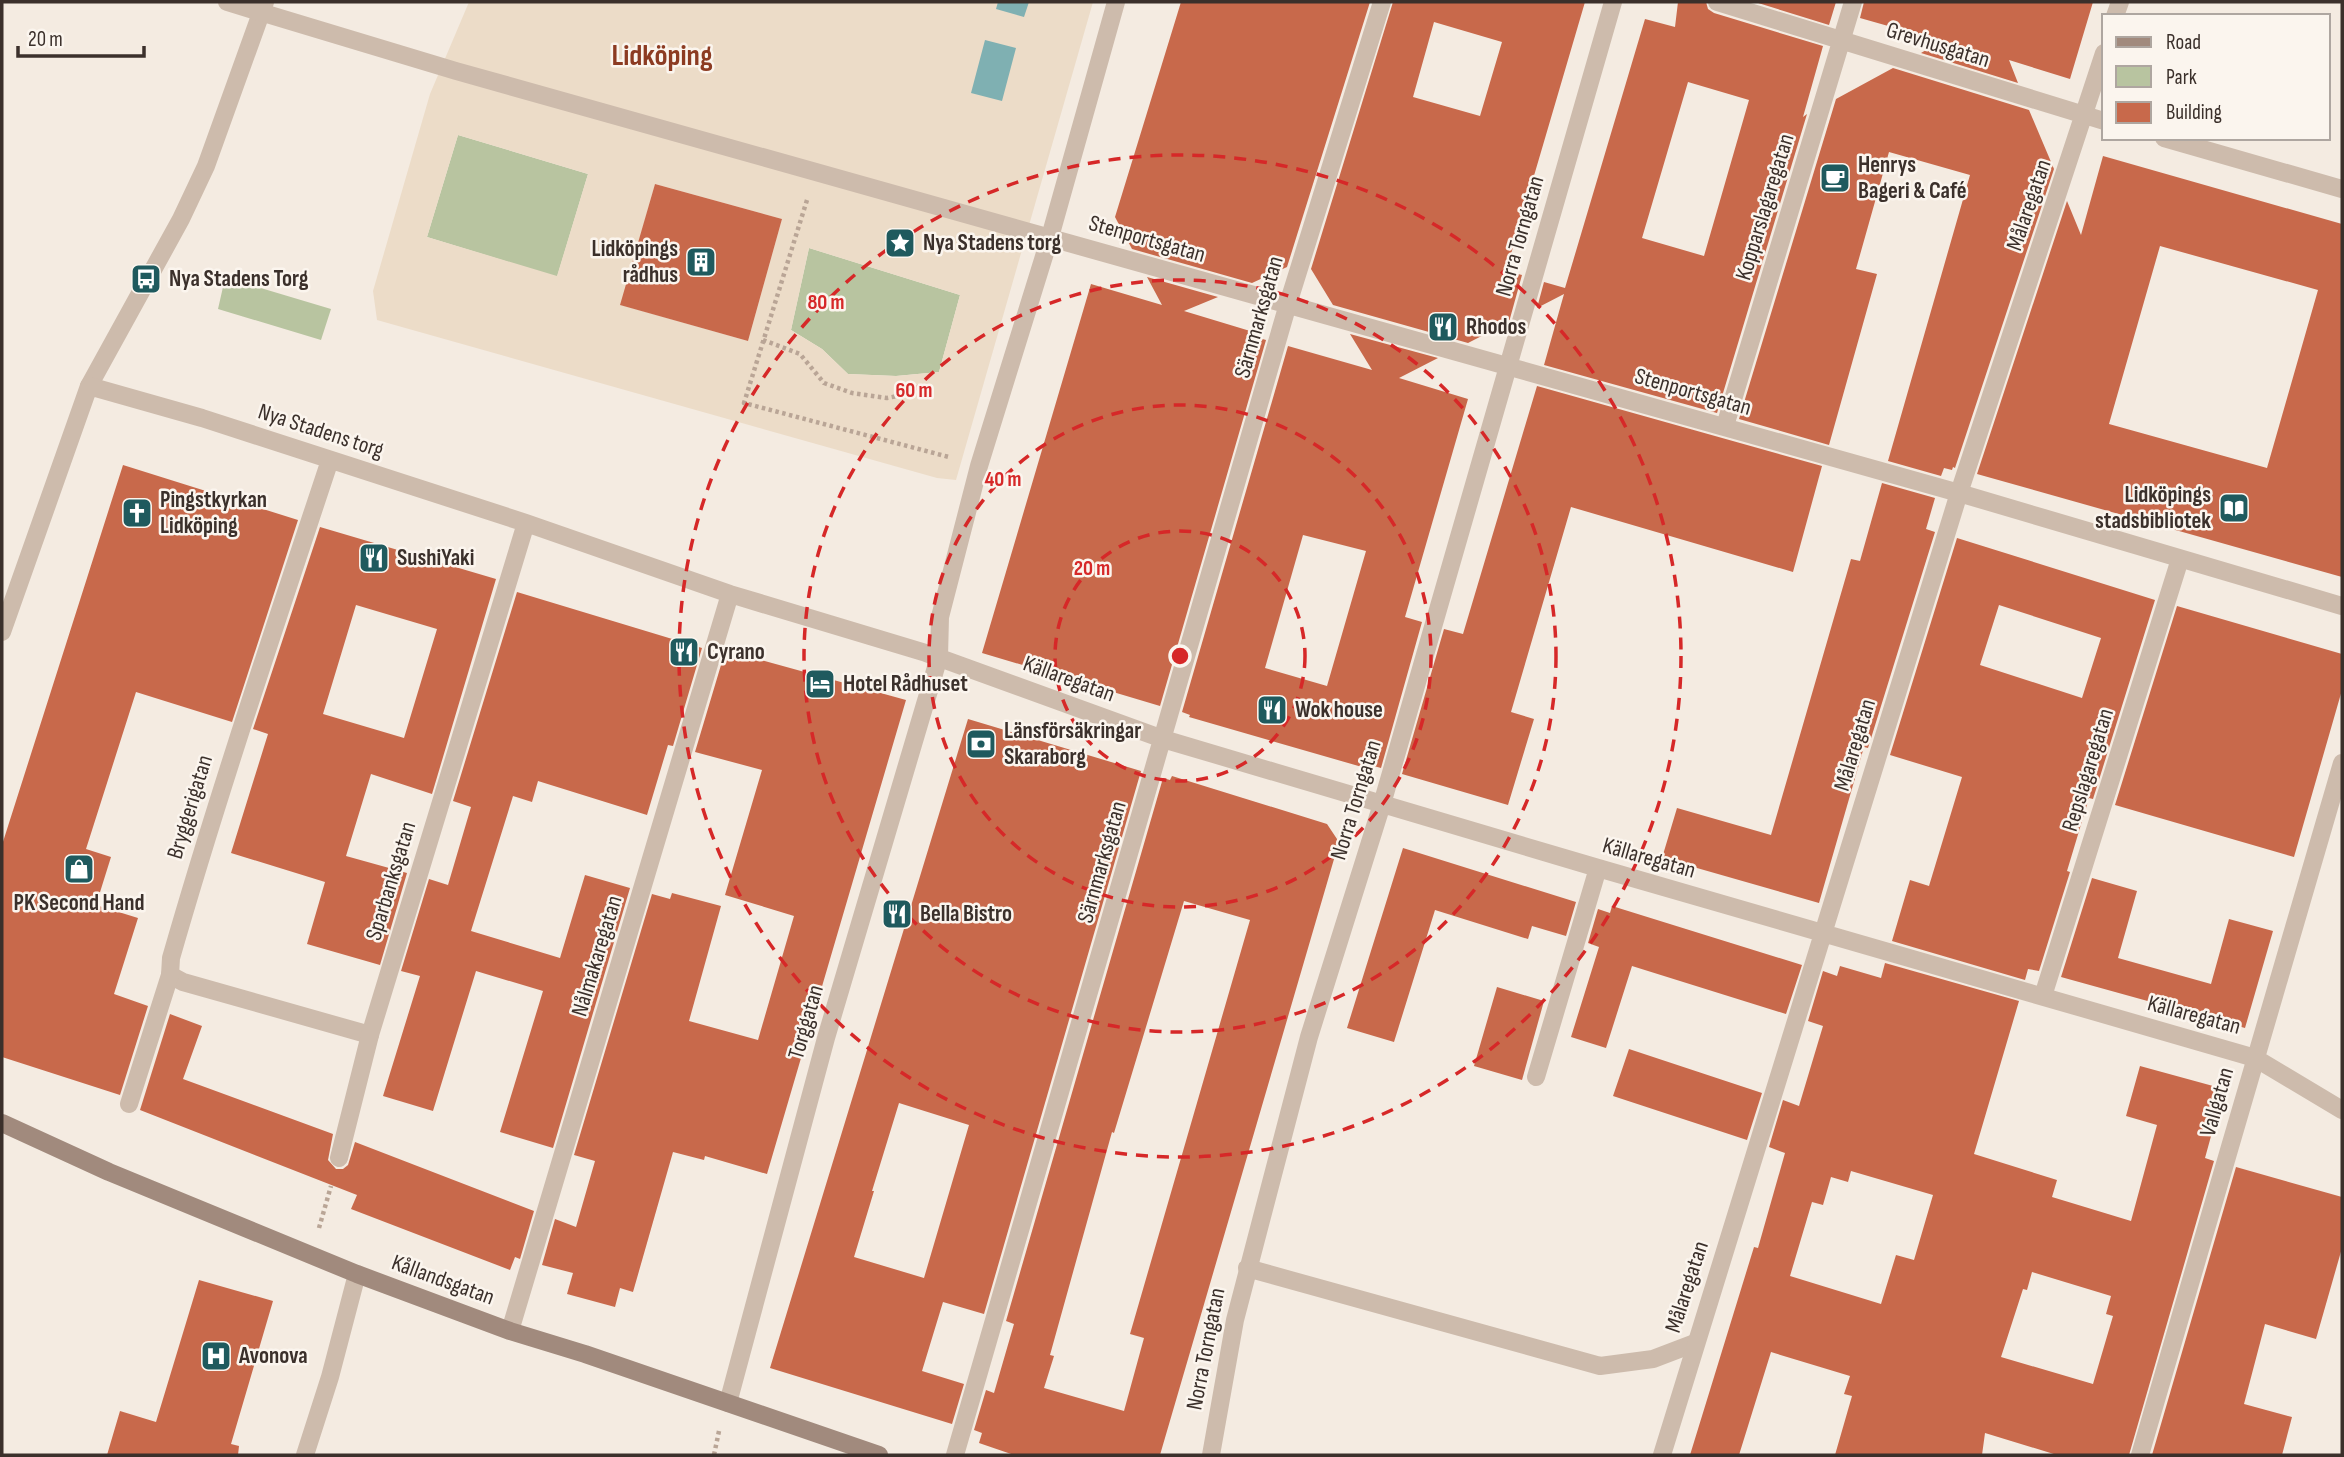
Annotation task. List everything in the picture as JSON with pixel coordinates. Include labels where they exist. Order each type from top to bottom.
[{"type":"main road","name":"Kållandsgatan","points":[[2,1123],[109,1172],[357,1274],[510,1331],[878,1455]]},
{"type":"street","name":"Stenportsgatan","points":[[227,2],[263,7],[456,71],[1725,426],[2342,606]]},
{"type":"street","name":"Torggatan","points":[[728,1403],[826,1038],[939,657],[940,617],[979,466],[1049,237],[1116,2]]},
{"type":"street","name":"Särnmarksgatan","points":[[955,1455],[1288,304],[1382,2]]},
{"type":"street","name":"Norra Torngatan","points":[[1211,1455],[1247,1268],[1309,1037],[1382,804],[1613,2]]},
{"type":"street","name":"Grevhusgatan","points":[[1717,2],[2102,120]]},
{"type":"street","name":"Kopparslagaregatan","points":[[1725,426],[1853,2]]},
{"type":"street","points":[[2,632],[89,386],[181,219],[206,166],[263,7]]},
{"type":"street","name":"Målaregatan","points":[[1662,1455],[1959,493],[2102,59]]},
{"type":"street","points":[[2172,140],[2342,189]]},
{"type":"street","name":"Nya Stadens torg","points":[[89,386],[202,418],[526,523],[730,594],[939,657]]},
{"type":"street","name":"Bryggerigatan","points":[[129,1104],[170,975],[171,958],[205,841],[330,460]]},
{"type":"street","name":"Sparbanksgatan","points":[[339,1158],[370,1035],[526,523]]},
{"type":"street","name":"Repslagaregatan","points":[[2043,996],[2180,559]]},
{"type":"street","name":"Nålmakaregatan","points":[[510,1331],[730,594]]},
{"type":"street","name":"Källaregatan","points":[[939,657],[1163,739],[2255,1058],[2342,1110]]},
{"type":"street","name":"Vallgatan","points":[[2140,1455],[2342,763]]},
{"type":"street","points":[[1536,1077],[1598,868]]},
{"type":"street","points":[[170,975],[183,982],[370,1035]]},
{"type":"street","points":[[1247,1268],[1600,1366],[1653,1359],[1695,1343]]},
{"type":"street","points":[[304,1455],[330,1377],[357,1274]]},
{"type":"path","points":[[815,172],[744,403],[979,466]]},
{"type":"path","points":[[763,340],[800,354],[824,383],[852,393],[887,398],[920,392]]},
{"type":"path","points":[[311,1255],[339,1158]]},
{"type":"green space","points":[[458,135],[588,174],[557,277],[427,237]]},
{"type":"green space","points":[[809,248],[960,295],[939,372],[896,376],[848,374],[822,349],[791,330]]},
{"type":"green space","points":[[237,281],[331,309],[321,340],[218,309],[223,287]]},
{"type":"shaded area","name":"Nya Stadens torg","points":[[469,2],[1093,2],[956,480],[937,478],[377,320],[373,291],[430,94]],"holes":[[[458,135],[588,174],[557,276],[427,237]],[[655,184],[782,219],[748,341],[621,305]],[[809,248],[960,295],[939,372],[896,376],[848,374],[822,349],[791,330]]]},
{"type":"water","points":[[998,2],[1029,2],[1024,17],[996,9]]},
{"type":"water","points":[[985,40],[1016,48],[1002,101],[971,93]]},
{"type":"building","points":[[1181,2],[1370,2],[1287,267],[1252,283],[1132,249],[1115,217]]},
{"type":"building","points":[[1393,2],[1585,2],[1506,271],[1522,275],[1509,322],[1468,343],[1333,305],[1311,269]],"holes":[[[1434,22],[1502,42],[1480,116],[1413,97]]]},
{"type":"building","points":[[1678,2],[1706,2],[1708,9],[1714,13],[1823,46],[1803,117],[1807,114],[1717,413],[1544,365],[1564,294],[1537,308],[1544,282],[1565,288],[1645,19],[1675,27]],"holes":[[[1688,82],[1749,100],[1704,256],[1642,238]]]},
{"type":"building","points":[[1755,2],[1836,2],[1829,25]]},
{"type":"building","points":[[1864,2],[2093,2],[2070,79],[2009,60],[2018,83],[1921,53],[1941,41],[1860,18]]},
{"type":"building","points":[[1893,68],[2029,110],[2054,169],[1955,468],[1944,468],[1941,476],[1888,461],[1970,175],[1889,152],[1856,269],[1877,274],[1829,445],[1739,419],[1836,99]]},
{"type":"building","points":[[2103,156],[2342,224],[2342,577],[1977,474],[2067,201],[2081,235]],"holes":[[[2160,246],[2318,290],[2267,468],[2109,424]]]},
{"type":"building","name":"Lidköpings rådhus","points":[[655,184],[782,219],[748,341],[620,305]]},
{"type":"building","points":[[1147,277],[1218,297],[1184,311],[1260,334],[1259,338],[1266,340],[1160,706],[982,653],[1091,284],[1162,305]]},
{"type":"building","points":[[1350,334],[1438,358],[1399,378],[1468,399],[1405,617],[1422,622],[1381,768],[1363,763],[1362,767],[1189,717],[1190,715],[1182,712],[1288,346],[1372,370]],"holes":[[[1303,535],[1366,551],[1327,686],[1265,668]]]},
{"type":"building","points":[[1537,386],[1822,466],[1793,572],[1571,507],[1511,712],[1534,719],[1508,805],[1402,774],[1444,629],[1463,634]]},
{"type":"building","points":[[123,465],[298,520],[232,722],[136,692],[86,849],[111,857],[96,905],[138,918],[114,994],[148,1006],[120,1095],[2,1057],[2,845]]},
{"type":"building","points":[[1882,483],[1935,498],[1926,529],[1935,532],[1868,748],[1864,747],[1819,903],[1662,858],[1677,808],[1771,835],[1851,559],[1860,561]]},
{"type":"building","points":[[320,527],[496,579],[432,794],[371,774],[346,856],[407,873],[380,965],[307,944],[325,882],[231,853],[268,734],[253,729]],"holes":[[[356,605],[437,629],[404,738],[323,714]]]},
{"type":"building","points":[[1957,538],[2155,600],[2093,799],[2089,798],[2067,871],[2070,872],[2039,971],[2028,969],[2025,980],[1892,941],[1910,880],[1929,886],[1962,777],[1890,755]],"holes":[[[1999,605],[2101,638],[2082,698],[1980,665]]]},
{"type":"building","points":[[517,592],[702,648],[673,746],[668,745],[647,815],[538,781],[532,802],[513,796],[471,931],[560,958],[585,875],[630,888],[553,1148],[500,1132],[543,991],[476,971],[433,1111],[383,1096],[420,976],[401,971],[429,879],[448,885],[471,807],[453,801]]},
{"type":"building","points":[[2177,606],[2342,654],[2342,690],[2294,857],[2115,805]]},
{"type":"building","points":[[739,654],[906,700],[767,1174],[705,1156],[704,1160],[673,1152],[633,1292],[620,1288],[615,1307],[567,1294],[573,1273],[542,1265],[555,1219],[576,1227],[595,1161],[574,1155],[652,894],[670,899],[672,893],[721,906],[689,1021],[758,1040],[794,916],[725,895],[762,770],[695,752],[724,655],[737,659]]},
{"type":"building","points":[[968,719],[1141,771],[984,1314],[943,1302],[922,1371],[964,1384],[952,1424],[770,1368]],"holes":[[[899,1103],[969,1125],[924,1278],[854,1257]]]},
{"type":"building","points":[[1172,776],[1327,824],[1339,842],[1160,1455],[1014,1455],[979,1443],[982,1433],[974,1430],[986,1390],[994,1393],[1014,1324],[1006,1321],[1163,778],[1170,780]],"holes":[[[1184,901],[1250,920],[1130,1334],[1144,1338],[1124,1411],[1044,1388],[1054,1356],[1050,1355],[1112,1132],[1114,1133]]]},
{"type":"building","points":[[1403,848],[1576,902],[1566,936],[1532,926],[1528,939],[1435,910],[1394,1042],[1347,1028]]},
{"type":"building","points":[[2092,878],[2137,891],[2118,958],[2211,984],[2229,919],[2273,931],[2245,1028],[2061,977]]},
{"type":"building","points":[[1612,906],[1802,965],[1786,1014],[1632,966],[1606,1048],[1571,1037],[1599,947],[1588,943],[1598,909],[1610,913]]},
{"type":"building","points":[[1885,963],[2019,1001],[1974,1154],[2057,1180],[2052,1197],[2131,1221],[2157,1125],[2126,1116],[2140,1066],[2224,1089],[2205,1158],[2214,1161],[2129,1455],[2057,1455],[1985,1433],[1982,1455],[1835,1455],[1852,1396],[1844,1394],[1850,1376],[1771,1352],[1739,1455],[1690,1455],[1754,1247],[1758,1248],[1785,1153],[1769,1147],[1783,1100],[1799,1106],[1823,1026],[1808,1021],[1823,971],[1837,976],[1840,966],[1881,978]],"holes":[[[1851,1171],[1933,1195],[1914,1260],[1896,1255],[1881,1304],[1790,1276],[1812,1202],[1823,1205],[1831,1177],[1848,1182]],[[2032,1272],[2111,1296],[2106,1314],[2113,1316],[2093,1384],[2001,1357],[2023,1289],[2027,1290]]]},
{"type":"building","points":[[1497,987],[1544,1001],[1522,1080],[1474,1066]]},
{"type":"building","points":[[170,1014],[202,1026],[183,1079],[333,1134],[328,1160],[336,1169],[343,1169],[348,1165],[355,1142],[534,1211],[520,1259],[515,1257],[510,1270],[351,1209],[357,1195],[140,1110]]},
{"type":"building","points":[[1629,1049],[1762,1093],[1747,1140],[1613,1096]]},
{"type":"building","points":[[2236,1167],[2342,1197],[2342,1248],[2316,1339],[2265,1324],[2244,1404],[2292,1417],[2282,1455],[2152,1455]]},
{"type":"building","name":"Avonova","points":[[199,1280],[273,1301],[231,1444],[239,1446],[238,1455],[107,1455],[120,1411],[156,1422]]},
{"type":"place","name":"Henrys Bageri & Café","points":[[1835,178]]},
{"type":"place","name":"Nya Stadens torg","points":[[900,243]]},
{"type":"place","name":"Lidköpings rådhus","points":[[701,262]]},
{"type":"place","name":"Nya Stadens Torg","points":[[146,279]]},
{"type":"place","name":"Rhodos","points":[[1443,327]]},
{"type":"place","name":"Lidköpings stadsbibliotek","points":[[2234,508]]},
{"type":"place","name":"Pingstkyrkan Lidköping","points":[[137,513]]},
{"type":"place","name":"SushiYaki","points":[[374,558]]},
{"type":"place","name":"Cyrano","points":[[684,652]]},
{"type":"place","name":"Hotel Rådhuset","points":[[820,684]]},
{"type":"place","name":"Wok house","points":[[1272,710]]},
{"type":"place","name":"Länsförsäkringar Skaraborg","points":[[981,744]]},
{"type":"place","name":"PK Second Hand","points":[[79,869]]},
{"type":"place","name":"Bella Bistro","points":[[897,914]]},
{"type":"place","name":"Avonova","points":[[216,1356]]},
{"type":"district","name":"Lidköping","points":[[662,56]]}]
